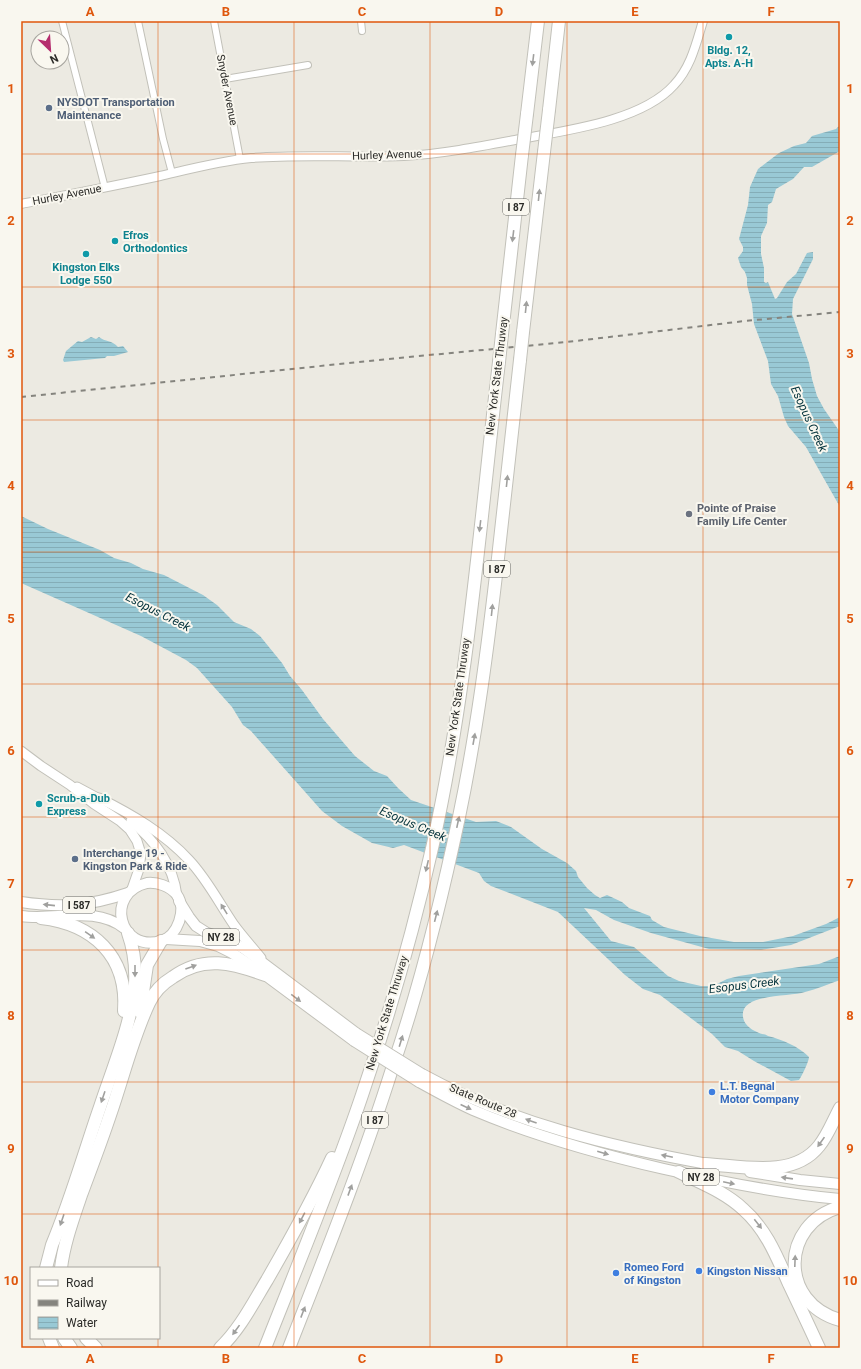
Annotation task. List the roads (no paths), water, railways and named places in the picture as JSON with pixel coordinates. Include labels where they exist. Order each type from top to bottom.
[{"type":"highway","name":"New York State Thruway","points":[[265,1348],[332,1180],[362,1095],[402,966],[423,882],[447,773],[457,714],[467,638],[538,21]]},
{"type":"highway","name":"New York State Thruway","points":[[289,1348],[343,1208],[386,1088],[416,994],[444,887],[467,777],[485,665],[559,21]]},
{"type":"highway","points":[[49,1266],[52,1245],[129,1016],[134,985],[134,955],[121,912],[123,902],[130,891],[137,886],[147,883],[157,883],[171,890],[178,898],[181,913],[179,923],[174,931],[164,940],[147,965],[135,1039]]},
{"type":"highway","name":"I 587","points":[[21,902],[55,906],[82,905],[111,899],[130,891]]},
{"type":"highway","name":"State Route 28","points":[[178,898],[196,926],[207,933],[236,943],[265,969],[355,1037],[472,1109],[536,1133],[610,1155],[679,1172],[767,1190],[840,1199]]},
{"type":"highway","name":"I 587","points":[[21,916],[41,918],[89,914],[105,918],[126,931]]},
{"type":"highway","points":[[41,918],[64,921],[81,929],[102,945],[116,964],[122,979],[125,1003],[115,1060]]},
{"type":"highway","points":[[126,931],[144,942],[164,940]]},
{"type":"highway","name":"State Route 28","points":[[164,940],[200,941],[218,946],[265,969]]},
{"type":"highway","points":[[49,1266],[61,1247],[68,1232],[111,1114],[135,1039],[149,1003],[158,989],[173,977],[189,968],[207,964],[226,963],[247,968],[265,969]]},
{"type":"highway","name":"State Route 28","points":[[420,1078],[538,1123],[612,1144],[705,1164],[777,1176],[840,1184]]},
{"type":"highway","points":[[220,1348],[237,1330],[288,1243],[321,1181],[362,1095]]},
{"type":"highway","points":[[705,1164],[775,1168],[796,1164],[818,1147],[840,1108]]},
{"type":"highway","points":[[679,1172],[730,1198],[756,1221],[766,1235],[819,1348]]},
{"type":"highway","points":[[840,1207],[823,1214],[809,1226],[798,1243],[794,1262],[800,1288],[809,1302],[822,1313],[840,1320]]},
{"type":"highway","points":[[62,1267],[68,1232]]},
{"type":"highway","points":[[58,1339],[63,1348]]},
{"type":"highway","points":[[65,1339],[71,1348]]},
{"type":"highway","points":[[87,1339],[96,1348]]},
{"type":"main road","points":[[21,750],[120,822],[134,836],[140,848],[141,854],[139,869],[130,891]]},
{"type":"main road","points":[[70,785],[121,809],[158,833],[188,858],[205,879],[265,969]]},
{"type":"main road","points":[[99,798],[136,825],[157,847],[171,870],[178,898]]},
{"type":"street","points":[[62,21],[105,188]]},
{"type":"street","points":[[138,21],[172,173]]},
{"type":"street","name":"Snyder Avenue","points":[[214,21],[240,159]]},
{"type":"street","points":[[361,21],[362,31]]},
{"type":"street","name":"Hurley Avenue","points":[[21,204],[105,188],[240,159],[309,156],[377,157],[433,154],[554,133],[590,125],[615,118],[650,103],[674,86],[685,72],[692,56],[703,21]]},
{"type":"street","points":[[226,79],[308,66]]},
{"type":"water","name":"Esopus Creek","points":[[840,125],[840,151],[812,167],[804,167],[793,179],[776,189],[772,202],[768,205],[767,223],[761,236],[761,254],[764,268],[764,282],[768,282],[775,299],[787,282],[796,274],[807,253],[813,252],[813,259],[793,299],[792,314],[809,363],[817,396],[840,432],[840,507],[806,447],[788,426],[784,417],[778,396],[771,384],[768,361],[754,324],[747,278],[738,258],[743,251],[743,247],[739,239],[748,205],[750,187],[758,169],[779,153],[794,146],[806,143],[812,136],[836,129]]},
{"type":"water","points":[[91,337],[96,339],[99,337],[113,343],[118,347],[123,346],[128,352],[114,356],[107,356],[105,358],[64,362],[63,360],[66,351],[78,341],[82,342]]},
{"type":"water","name":"Esopus Creek","points":[[21,516],[48,529],[100,550],[114,558],[164,575],[203,595],[217,605],[234,622],[251,629],[260,636],[323,719],[355,756],[374,771],[387,776],[411,800],[476,822],[496,821],[511,827],[542,849],[567,863],[576,871],[578,877],[587,888],[600,898],[607,895],[622,902],[629,908],[650,916],[652,920],[664,927],[700,936],[734,942],[763,942],[793,936],[826,924],[840,917],[840,926],[791,945],[761,950],[709,949],[651,933],[614,920],[596,910],[584,908],[611,941],[634,947],[668,976],[679,981],[701,986],[713,986],[727,979],[739,976],[819,964],[840,956],[840,980],[798,994],[767,997],[757,1000],[749,1004],[744,1009],[743,1017],[746,1024],[750,1028],[758,1033],[790,1044],[809,1057],[799,1080],[791,1081],[738,1051],[725,1047],[712,1034],[660,995],[643,989],[625,975],[558,912],[491,886],[484,881],[479,873],[404,845],[393,848],[372,843],[342,826],[322,811],[251,731],[243,725],[232,707],[197,668],[186,660],[141,636],[21,583]]},
{"type":"railway","points":[[21,397],[567,342],[745,321],[840,312]]},
{"type":"place","name":"Bldg. 12, Apts. A-H","points":[[729,37]]},
{"type":"place","name":"NYSDOT Transportation Maintenance","points":[[49,108]]},
{"type":"place","name":"Efros Orthodontics","points":[[115,241]]},
{"type":"place","name":"Kingston Elks Lodge 550","points":[[86,254]]},
{"type":"place","name":"Pointe of Praise Family Life Center","points":[[689,514]]},
{"type":"place","name":"Scrub-a-Dub Express","points":[[39,804]]},
{"type":"place","name":"Interchange 19 - Kingston Park & Ride","points":[[75,859]]},
{"type":"place","name":"L.T. Begnal Motor Company","points":[[712,1092]]},
{"type":"place","name":"Kingston Nissan","points":[[699,1271]]},
{"type":"place","name":"Romeo Ford of Kingston","points":[[616,1273]]}]
